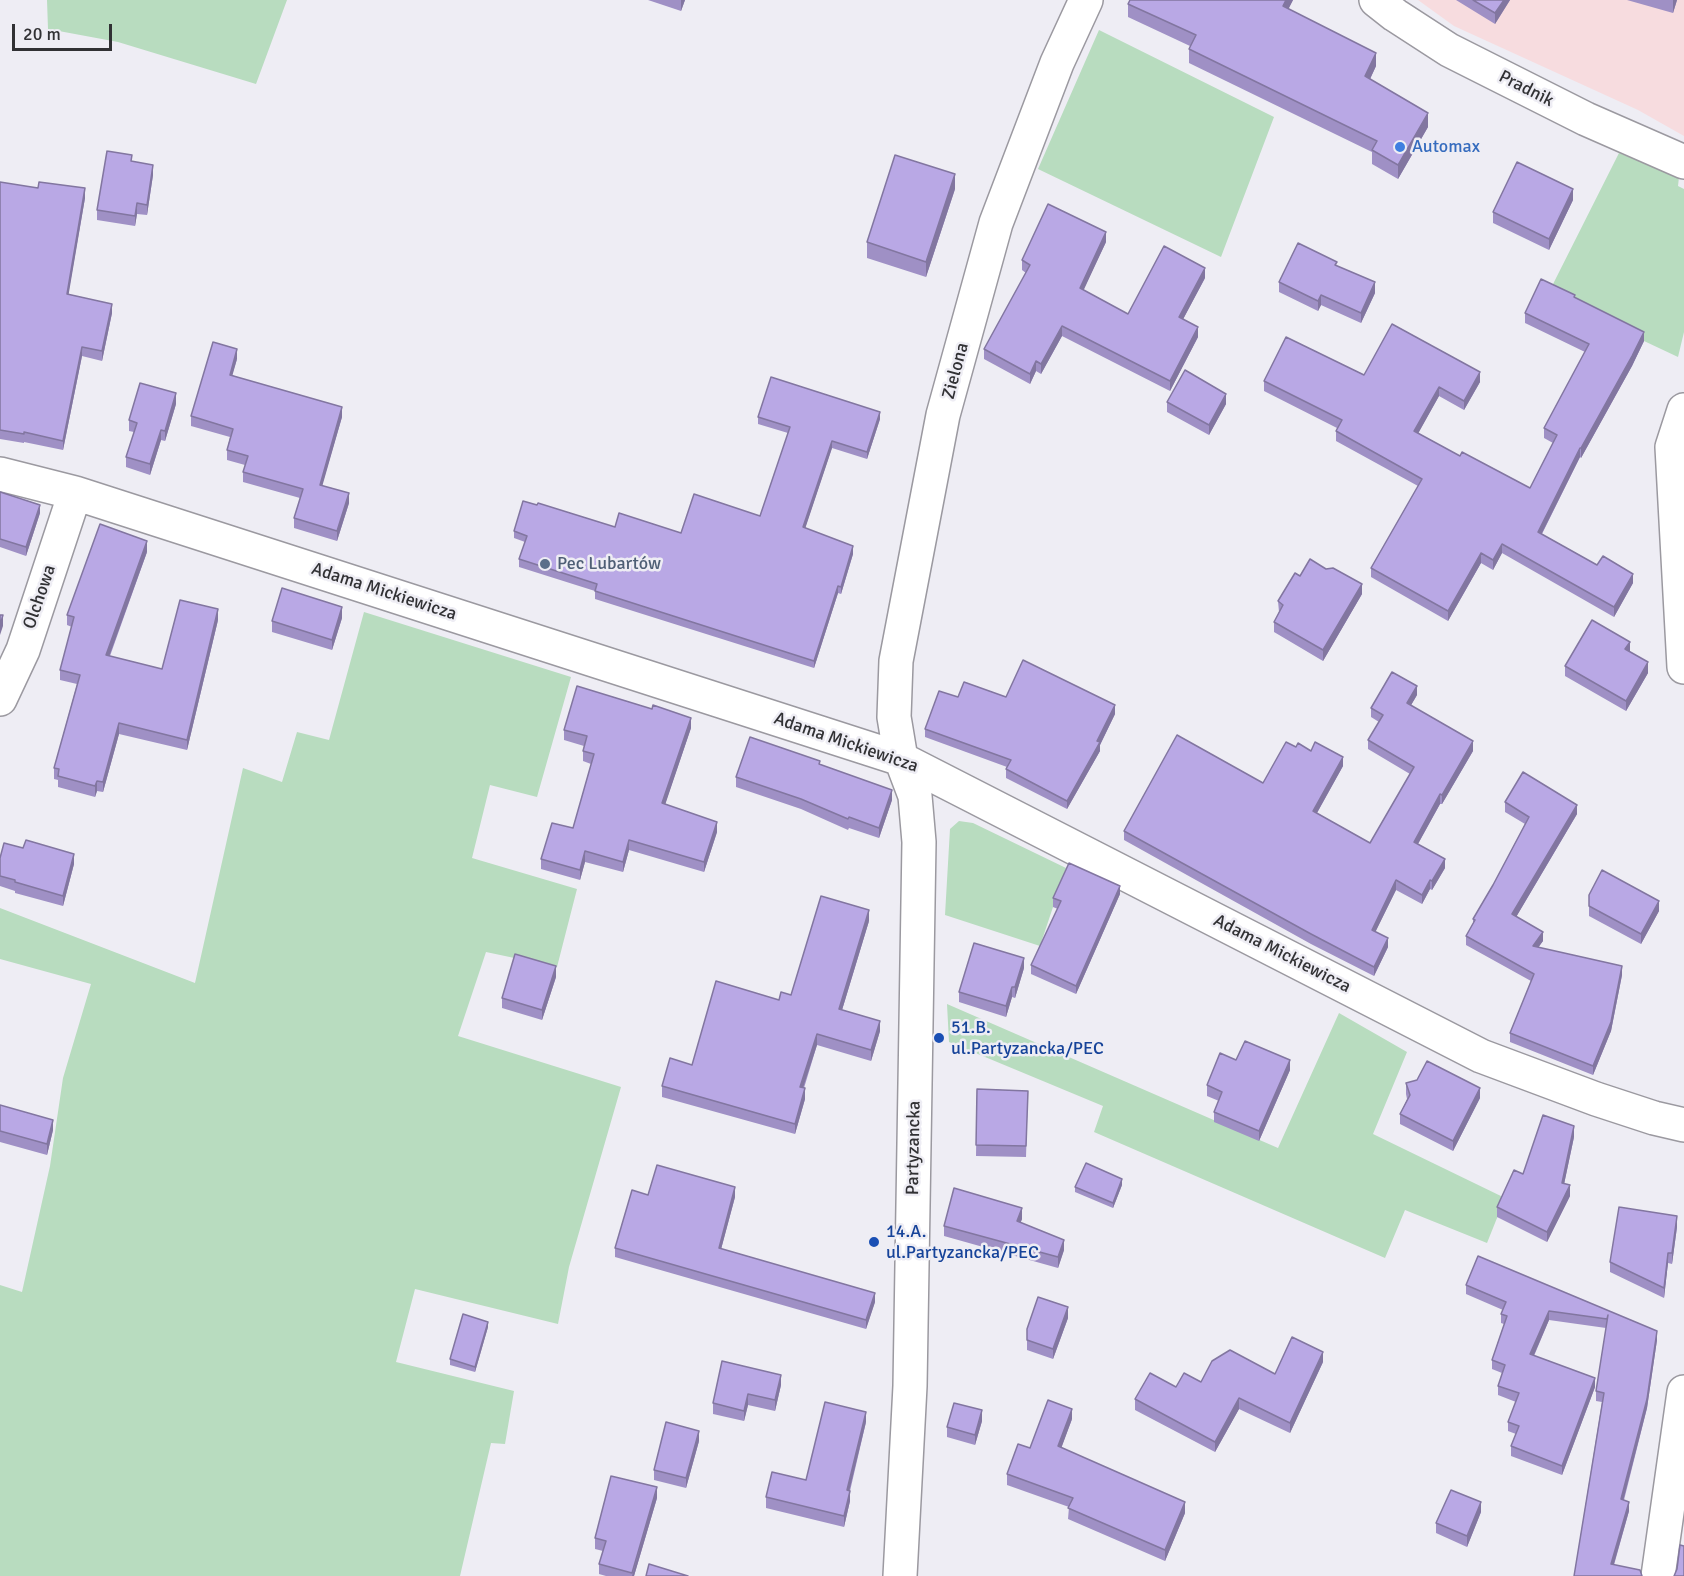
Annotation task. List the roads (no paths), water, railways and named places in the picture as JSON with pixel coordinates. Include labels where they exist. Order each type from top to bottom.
[{"type":"street","name":"Zielona","points":[[901,759],[894,717],[896,661],[944,415],[996,223],[1057,63],[1086,0]]},
{"type":"street","name":"Pradnik","points":[[1376,0],[1449,50],[1586,119],[1684,162]]},
{"type":"street","points":[[1684,410],[1672,447],[1684,667]]},
{"type":"street","name":"Adama Mickiewicza","points":[[0,474],[75,493],[901,759],[1481,1056],[1596,1099],[1684,1125]]},
{"type":"street","name":"Olchowa","points":[[0,699],[23,650],[75,493]]},
{"type":"street","name":"Partyzancka","points":[[900,1576],[910,1386],[919,842],[915,796],[901,759]]},
{"type":"street","points":[[1658,1576],[1684,1392]]},
{"type":"place","name":"Automax","points":[[1400,147]]},
{"type":"place","name":"Pec Lubartów","points":[[545,564]]},
{"type":"place","name":"51.B. ul.Partyzancka/PEC","points":[[939,1038]]},
{"type":"place","name":"14.A. ul.Partyzancka/PEC","points":[[874,1242]]}]
